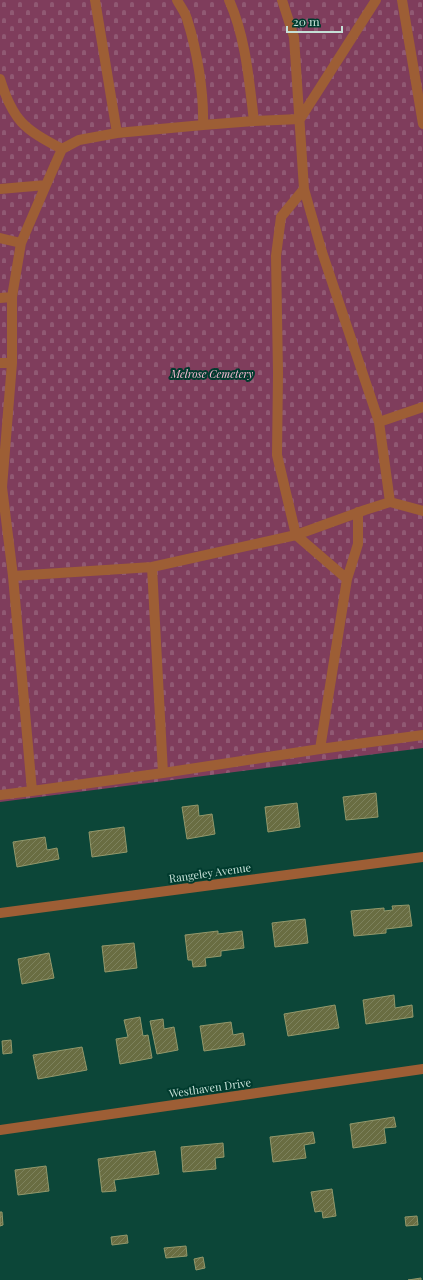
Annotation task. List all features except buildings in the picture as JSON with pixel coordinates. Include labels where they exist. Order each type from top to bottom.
[{"type":"street","points":[[95,0],[117,133]]},
{"type":"street","points":[[177,0],[187,17],[196,50],[203,108],[203,125]]},
{"type":"street","points":[[229,0],[233,9],[247,60],[254,121]]},
{"type":"street","points":[[282,0],[294,36],[304,189],[322,252],[379,422],[390,502]]},
{"type":"street","points":[[300,119],[376,0]]},
{"type":"street","points":[[402,0],[423,124]]},
{"type":"street","points":[[0,79],[4,93],[13,113],[24,126],[38,136],[62,149]]},
{"type":"street","points":[[32,791],[13,576],[1,487],[12,363],[12,297],[21,243],[62,149],[79,140],[117,133],[254,121],[300,119]]},
{"type":"street","points":[[0,189],[46,185]]},
{"type":"street","points":[[304,189],[281,217],[276,256],[278,373],[277,455],[296,535],[347,580]]},
{"type":"street","points":[[0,238],[21,243]]},
{"type":"street","points":[[0,298],[12,297]]},
{"type":"street","points":[[0,363],[12,363]]},
{"type":"street","points":[[379,422],[423,407]]},
{"type":"street","points":[[13,576],[152,567],[296,535],[390,502],[423,511]]},
{"type":"street","points":[[320,749],[347,580],[358,544],[358,512]]},
{"type":"street","points":[[152,567],[163,773]]},
{"type":"street","points":[[0,794],[163,773],[423,735]]},
{"type":"street","name":"Rangeley Avenue","points":[[0,913],[423,857]]},
{"type":"street","name":"Westhaven Drive","points":[[0,1130],[423,1069]]},
{"type":"green space","name":"Melrose Cemetery","points":[[0,0],[423,0],[423,748],[0,802]]}]
